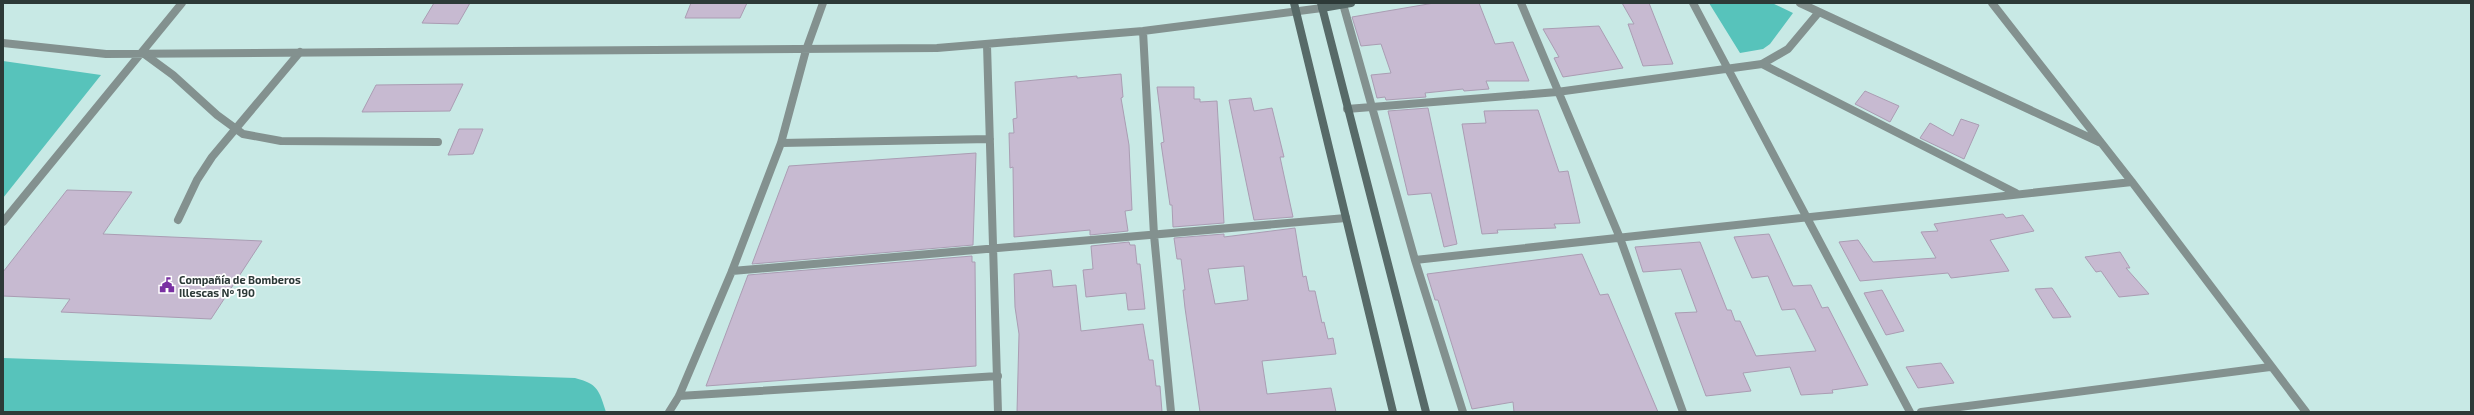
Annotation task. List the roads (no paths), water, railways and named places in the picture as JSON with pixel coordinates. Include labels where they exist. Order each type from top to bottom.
[{"type":"main road","points":[[1347,4],[1322,5],[1347,109],[1426,412]]},
{"type":"main road","points":[[1295,7],[1393,412]]},
{"type":"street","points":[[3,222],[143,53],[182,3]]},
{"type":"street","points":[[669,412],[679,396],[732,271],[781,143],[806,50],[823,3]]},
{"type":"street","points":[[1521,3],[1557,92],[1620,238],[1683,412]]},
{"type":"street","points":[[1693,3],[1910,412]]},
{"type":"street","points":[[1800,3],[2101,143]]},
{"type":"street","points":[[1992,3],[2132,182],[2270,367],[2306,412]]},
{"type":"street","points":[[1347,4],[1372,107],[1415,260],[1463,412]]},
{"type":"street","points":[[3,43],[99,53],[806,50],[937,48],[988,45],[1143,31],[1295,7],[1322,5]]},
{"type":"street","points":[[1347,109],[1557,92],[1729,70],[1762,64],[1788,49],[1819,12]]},
{"type":"street","points":[[1143,31],[1154,235],[1171,412]]},
{"type":"street","points":[[988,45],[992,249],[998,376],[998,412]]},
{"type":"street","points":[[178,220],[197,180],[234,128],[300,52]]},
{"type":"street","points":[[143,53],[173,75],[217,115],[243,134],[281,141],[438,142]]},
{"type":"street","points":[[1762,64],[2017,194]]},
{"type":"street","points":[[781,143],[990,139]]},
{"type":"street","points":[[1415,260],[2132,182]]},
{"type":"street","points":[[732,271],[1346,218]]},
{"type":"street","points":[[1921,412],[2270,367]]},
{"type":"street","points":[[679,396],[998,376]]},
{"type":"place","name":"Compañía de Bomberos Illescas Nº 190","points":[[167,285]]}]
